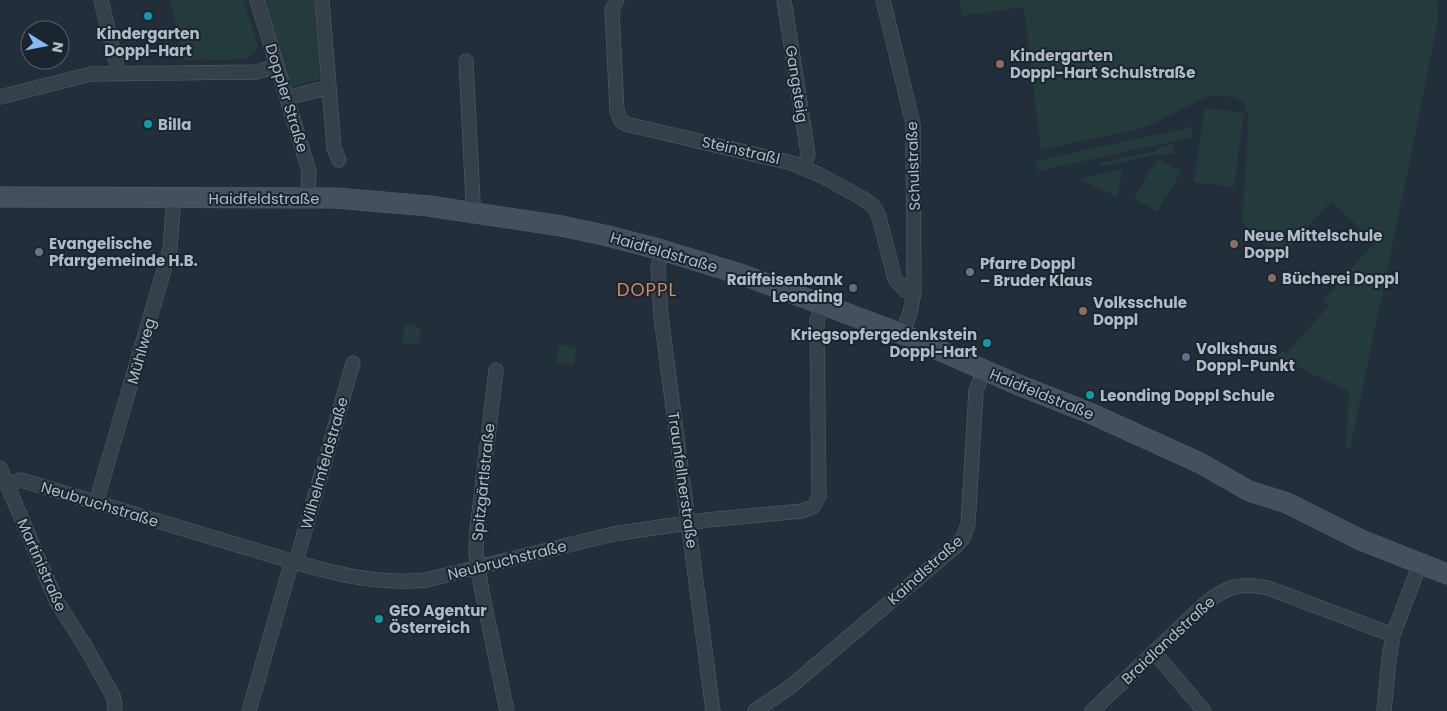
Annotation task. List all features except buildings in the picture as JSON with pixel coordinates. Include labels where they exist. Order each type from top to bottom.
[{"type":"street","points":[[101,0],[119,74]]},
{"type":"street","name":"Doppler Straße","points":[[257,0],[309,171],[308,198]]},
{"type":"street","points":[[322,0],[334,148],[339,160]]},
{"type":"street","name":"Gangsteig","points":[[784,0],[808,154],[804,167]]},
{"type":"street","name":"Schulstraße","points":[[883,0],[913,124],[914,292],[910,313],[902,334]]},
{"type":"street","name":"Steinstraßl","points":[[616,1],[612,10],[617,111],[621,121],[626,124],[771,157],[804,167],[862,198],[876,210],[894,278],[905,290],[914,292]]},
{"type":"street","points":[[466,61],[471,212]]},
{"type":"street","points":[[0,97],[91,74],[256,72],[277,66]]},
{"type":"street","points":[[287,98],[329,87]]},
{"type":"street","name":"Haidfeldstraße","points":[[0,197],[308,198],[383,201],[471,212],[569,228],[662,250],[743,275],[902,334],[1092,414],[1200,463],[1249,491],[1286,503],[1360,540],[1447,574]]},
{"type":"street","name":"Mühlweg","points":[[96,503],[170,249],[174,197]]},
{"type":"street","name":"Traunfellnerstraße","points":[[662,250],[658,267],[661,316],[713,711]]},
{"type":"street","name":"Neubruchstraße","points":[[7,485],[21,480],[350,576],[404,582],[426,580],[613,534],[688,522],[802,511],[810,509],[819,496],[817,321],[822,304]]},
{"type":"street","name":"Wilhelmfeldstraße","points":[[249,711],[353,363]]},
{"type":"street","name":"Spitzgärtlstraße","points":[[496,370],[477,530],[476,553],[507,711]]},
{"type":"street","name":"Kaindlstraße","points":[[755,711],[790,687],[963,538],[968,524],[976,391],[984,370]]},
{"type":"street","name":"Martinistraße","points":[[0,468],[57,602],[85,646],[113,696],[114,711]]},
{"type":"street","points":[[1384,711],[1393,635],[1420,564]]},
{"type":"street","name":"Braidlandstraße","points":[[1092,711],[1206,603],[1218,593],[1229,588],[1248,584],[1268,588],[1393,635]]},
{"type":"street","points":[[1154,652],[1204,711]]},
{"type":"green space","points":[[170,0],[243,0],[258,46],[257,48],[246,59],[184,60]]},
{"type":"green space","points":[[264,0],[314,0],[320,79],[290,87]]},
{"type":"green space","points":[[960,0],[1437,0],[1438,18],[1425,87],[1350,449],[1346,447],[1349,391],[1276,357],[1282,351],[1286,353],[1329,306],[1323,301],[1375,242],[1331,201],[1280,257],[1242,223],[1249,118],[1244,103],[1233,97],[1209,96],[1147,127],[1041,150],[1024,7],[962,16]]},
{"type":"green space","points":[[1205,108],[1244,113],[1234,187],[1194,182]]},
{"type":"green space","points":[[1191,127],[1193,137],[1038,171],[1036,161]]},
{"type":"green space","points":[[1173,144],[1175,153],[1159,156],[1158,154],[1100,167],[1100,163],[1157,151],[1157,148]]},
{"type":"green space","points":[[1158,158],[1181,172],[1157,212],[1134,198]]},
{"type":"green space","points":[[1123,169],[1117,197],[1079,179]]},
{"type":"green space","points":[[405,324],[421,328],[419,345],[402,343]]},
{"type":"green space","points":[[559,344],[576,348],[574,365],[556,362]]},
{"type":"place","name":"Kindergarten Doppl-Hart","points":[[148,16]]},
{"type":"place","name":"Kindergarten Doppl-Hart Schulstraße","points":[[1000,64]]},
{"type":"place","name":"Billa","points":[[148,124]]},
{"type":"place","name":"Neue Mittelschule Doppl","points":[[1234,244]]},
{"type":"place","name":"Evangelische Pfarrgemeinde H.B.","points":[[39,252]]},
{"type":"place","name":"Pfarre Doppl – Bruder Klaus","points":[[970,272]]},
{"type":"place","name":"Bücherei Doppl","points":[[1272,278]]},
{"type":"place","name":"Raiffeisenbank Leonding","points":[[853,288]]},
{"type":"place","name":"Volksschule Doppl","points":[[1083,311]]},
{"type":"place","name":"Kriegsopfergedenkstein Doppl-Hart","points":[[987,343]]},
{"type":"place","name":"Volkshaus Doppl-Punkt","points":[[1186,357]]},
{"type":"place","name":"Leonding Doppl Schule","points":[[1090,395]]},
{"type":"place","name":"GEO Agentur Österreich","points":[[379,619]]},
{"type":"district","name":"DOPPL","points":[[647,289]]}]
